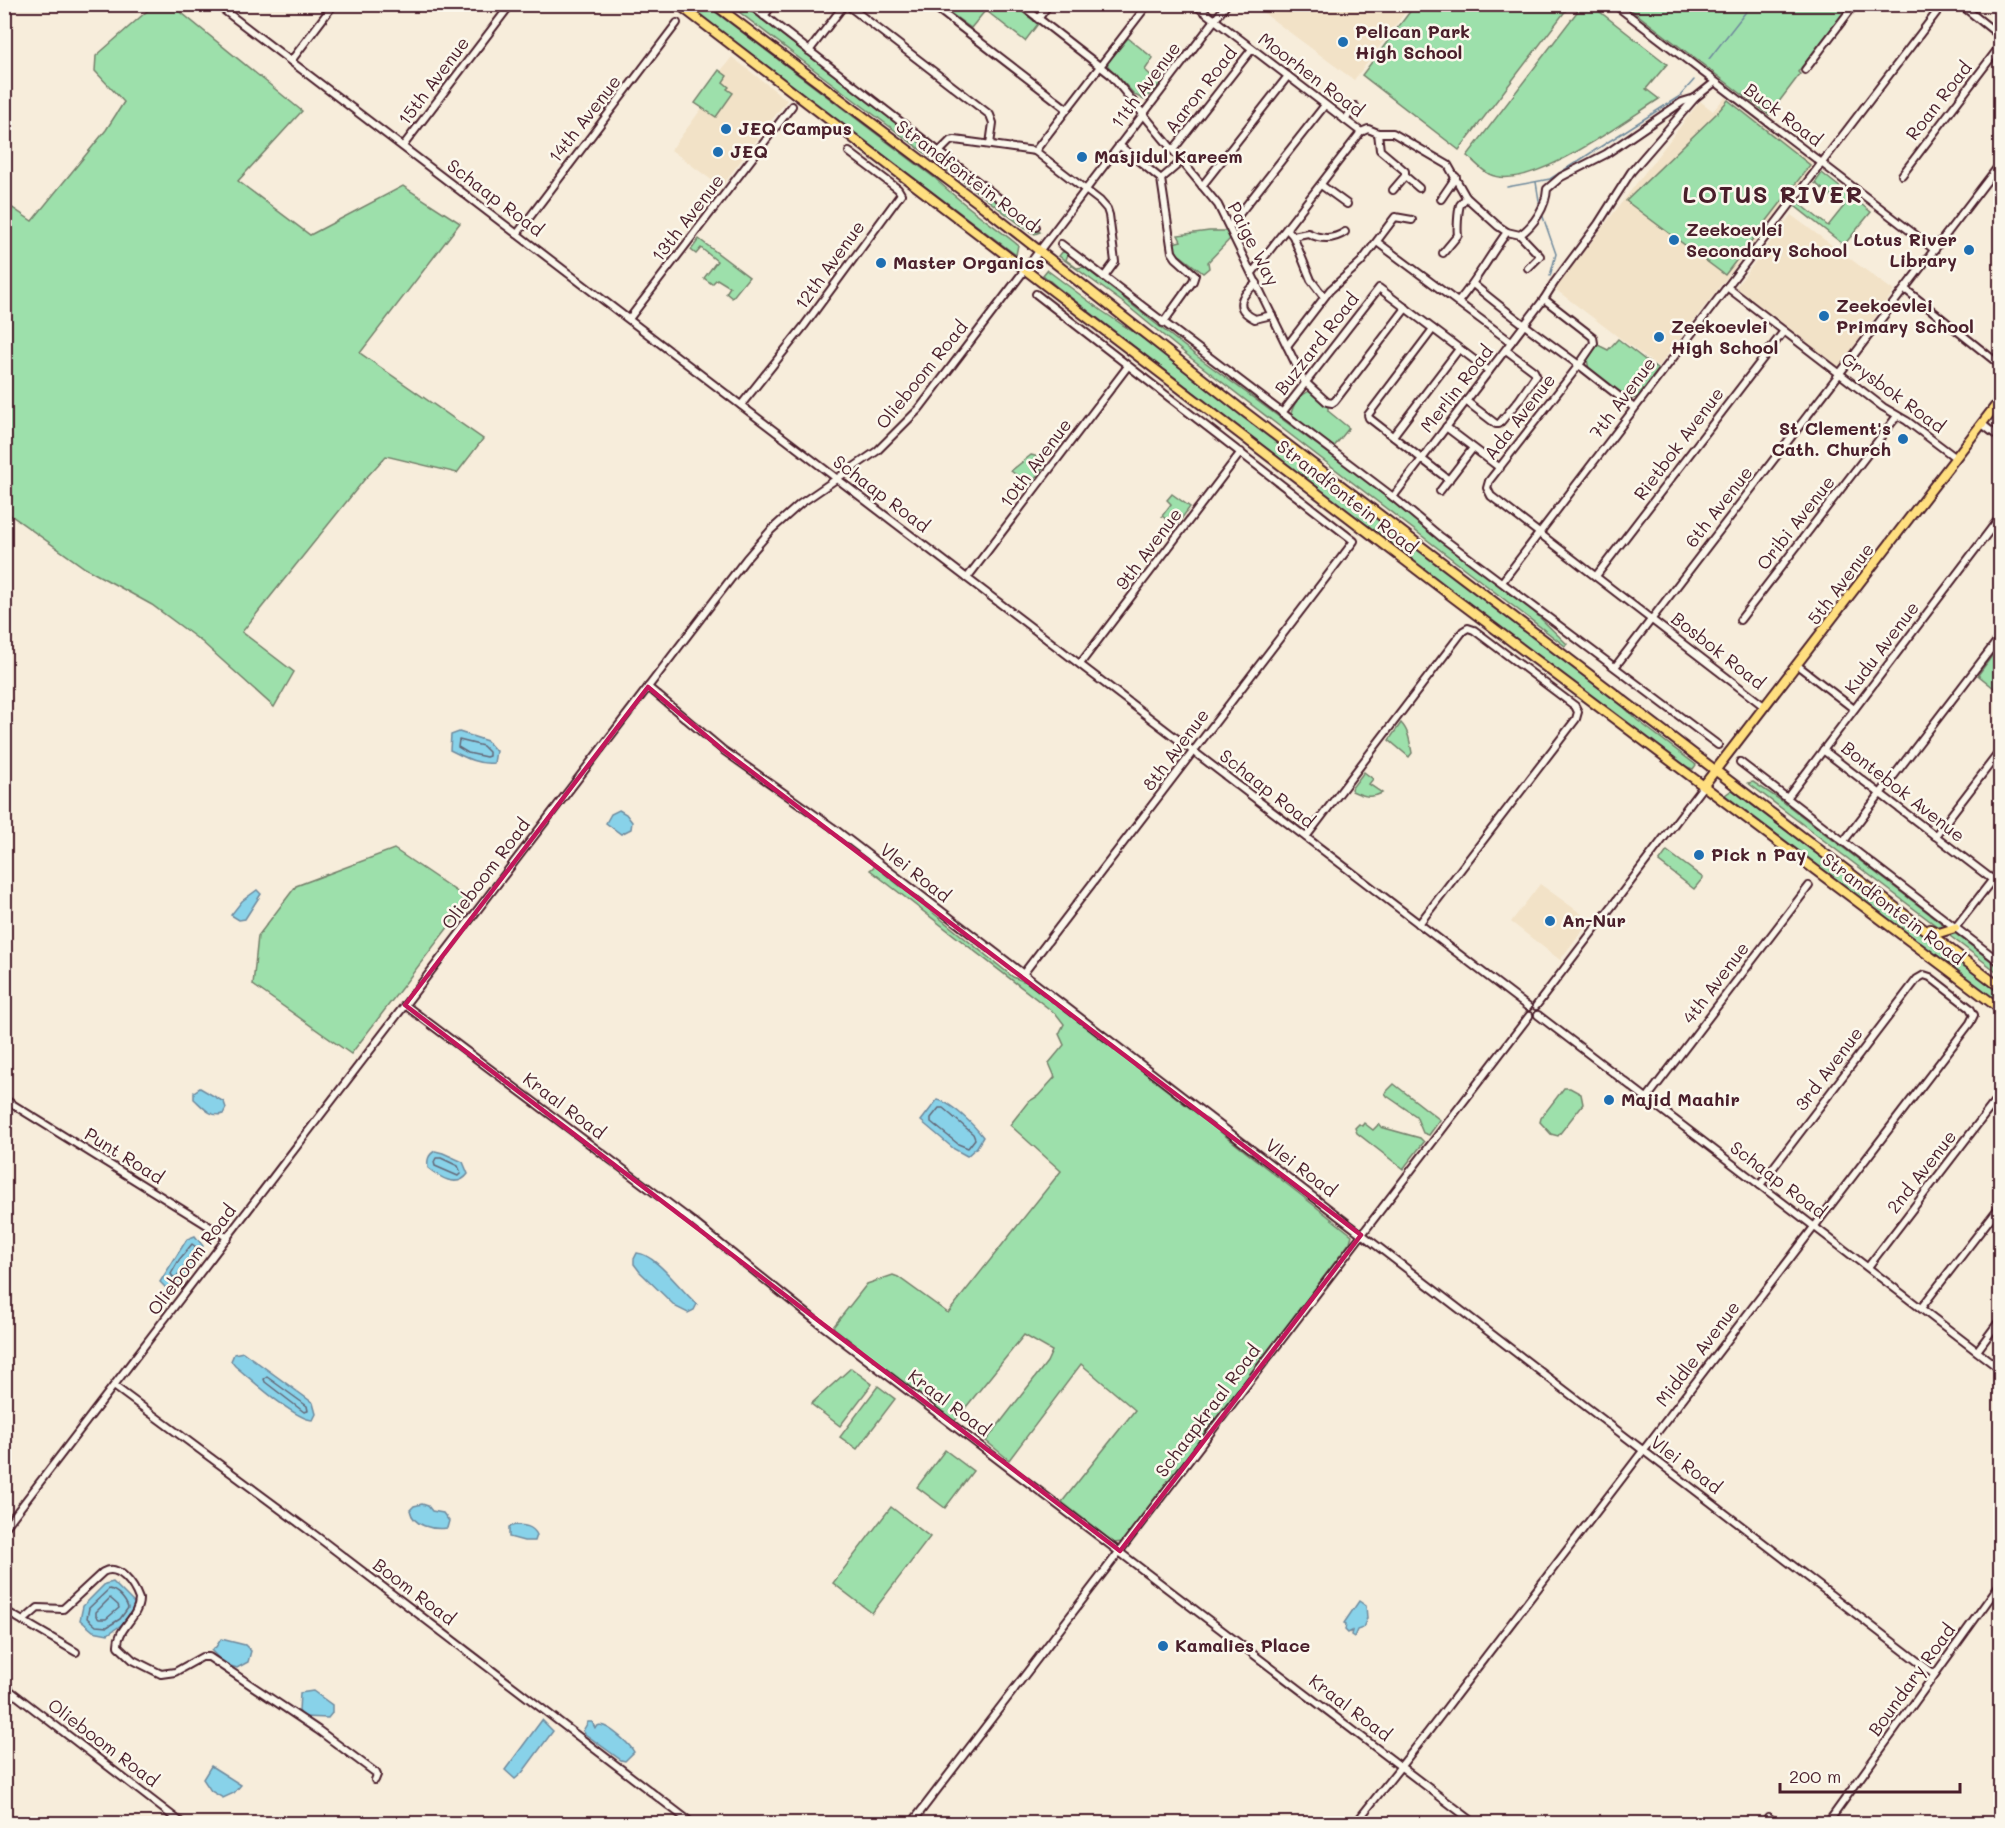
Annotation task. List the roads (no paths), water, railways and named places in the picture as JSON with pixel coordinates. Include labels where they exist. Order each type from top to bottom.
[{"type":"main road","name":"Strandfontein Road","points":[[678,4],[1454,598],[2001,1009]]},
{"type":"main road","name":"Strandfontein Road","points":[[714,4],[944,177],[1245,413],[2001,987]]},
{"type":"main road","name":"5th Avenue","points":[[1704,786],[2001,400]]},
{"type":"main road","points":[[1918,924],[1939,933],[1955,928]]},
{"type":"street","name":"Schaap Road","points":[[216,4],[1528,1007]]},
{"type":"street","points":[[291,61],[334,4]]},
{"type":"street","name":"15th Avenue","points":[[402,146],[511,4]]},
{"type":"street","name":"Strandfontein Road","points":[[749,4],[1036,227]]},
{"type":"street","points":[[764,16],[773,4]]},
{"type":"street","points":[[809,51],[845,4],[990,115],[993,123],[990,144]]},
{"type":"street","points":[[931,4],[1067,109]]},
{"type":"street","name":"Paige Way","points":[[1020,4],[1117,81],[1218,205],[1305,384]]},
{"type":"street","points":[[1038,19],[1049,4]]},
{"type":"street","points":[[1035,152],[1148,4]]},
{"type":"street","name":"Moorhen Road","points":[[1194,4],[1361,132]]},
{"type":"street","name":"11th Avenue","points":[[1024,269],[1227,4]]},
{"type":"street","name":"Buck Road","points":[[1614,4],[1935,250]]},
{"type":"street","points":[[1805,70],[1854,4]]},
{"type":"street","name":"7th Avenue","points":[[1502,582],[1943,4]]},
{"type":"street","points":[[1960,4],[2001,36]]},
{"type":"street","name":"14th Avenue","points":[[517,234],[677,23]]},
{"type":"street","name":"Roan Road","points":[[1902,175],[2001,46]]},
{"type":"street","name":"Aaron Road","points":[[1173,150],[1252,49]]},
{"type":"street","points":[[1202,186],[1288,76]]},
{"type":"street","points":[[1520,235],[1535,220],[1546,200],[1547,189],[1561,177],[1606,154],[1682,102],[1695,98],[1715,82]]},
{"type":"street","name":"Merlin Road","points":[[1393,496],[1544,299],[1598,224],[1631,172],[1695,98]]},
{"type":"street","points":[[1230,226],[1325,105]]},
{"type":"street","name":"13th Avenue","points":[[629,319],[792,106]]},
{"type":"street","points":[[1345,120],[1355,106]]},
{"type":"street","points":[[1252,273],[1361,132],[1368,129],[1378,133],[1393,133],[1448,165],[1466,197],[1507,232],[1520,235],[1540,256],[1528,268]]},
{"type":"street","points":[[1378,133],[1379,149],[1419,188]]},
{"type":"street","points":[[940,151],[950,141],[955,140],[1035,152],[1085,189],[1105,206],[1109,215],[1115,262],[1104,277]]},
{"type":"street","points":[[1119,145],[1161,179],[1172,252],[1195,275],[1193,282],[1163,323]]},
{"type":"street","name":"12th Avenue","points":[[741,405],[804,326],[901,194],[898,189],[849,152]]},
{"type":"street","points":[[1161,179],[1182,161]]},
{"type":"street","name":"6th Avenue","points":[[1615,667],[2001,164]]},
{"type":"street","points":[[1393,190],[1405,176]]},
{"type":"street","points":[[1441,199],[1456,177]]},
{"type":"street","points":[[1321,185],[1347,204]]},
{"type":"street","points":[[1443,253],[1458,235],[1456,227],[1460,205],[1466,197]]},
{"type":"street","points":[[1287,346],[1324,297],[1361,262],[1394,215],[1412,220]]},
{"type":"street","points":[[1287,229],[1293,236],[1311,280],[1324,297]]},
{"type":"street","points":[[1293,236],[1308,232],[1319,238],[1331,238],[1345,232]]},
{"type":"street","points":[[1458,302],[1473,284],[1507,232]]},
{"type":"street","points":[[1377,242],[1511,342]]},
{"type":"street","name":"Strandfontein Road","points":[[1061,244],[1393,496],[1441,537],[1719,745]]},
{"type":"street","name":"Olieboom Road","points":[[4,1529],[762,540],[800,504],[877,451],[912,416],[1024,269]]},
{"type":"street","points":[[1257,283],[1243,297],[1240,302],[1241,308],[1256,320],[1272,315]]},
{"type":"street","points":[[1473,284],[1506,312],[1579,365],[1594,344],[1593,337],[1544,299]]},
{"type":"street","name":"Grysbok Road","points":[[1727,287],[1840,374],[1956,458]]},
{"type":"street","name":"Buzzard Road","points":[[1282,413],[1379,288],[1489,372]]},
{"type":"street","points":[[1905,289],[2001,365]]},
{"type":"street","points":[[1036,294],[1241,452]]},
{"type":"street","points":[[1305,384],[1327,402],[1335,401],[1406,308]]},
{"type":"street","points":[[1433,329],[1368,415],[1449,480]]},
{"type":"street","name":"Rietbok Avenue","points":[[1596,576],[1784,331]]},
{"type":"street","points":[[1393,436],[1459,349]]},
{"type":"street","points":[[1466,401],[1499,424],[1519,400],[1536,375],[1506,350]]},
{"type":"street","name":"Ada Avenue","points":[[1539,533],[1491,496],[1487,488],[1500,468],[1579,365],[1634,408]]},
{"type":"street","name":"10th Avenue","points":[[967,578],[1128,366]]},
{"type":"street","name":"Oribi Avenue","points":[[1740,620],[1897,416]]},
{"type":"street","points":[[1982,424],[2001,438]]},
{"type":"street","points":[[1446,427],[1500,468]]},
{"type":"street","points":[[1440,491],[1473,448]]},
{"type":"street","name":"8th Avenue","points":[[1023,974],[1353,544],[1352,537],[1241,452]]},
{"type":"street","name":"9th Avenue","points":[[1080,664],[1241,452]]},
{"type":"street","name":"Kudu Avenue","points":[[1787,798],[2001,518]]},
{"type":"street","name":"Bosbok Road","points":[[1539,533],[1765,707]]},
{"type":"street","points":[[1306,837],[1463,631],[1471,628],[1575,706],[1578,712],[1576,719],[1419,924]]},
{"type":"street","points":[[1844,841],[2001,637]]},
{"type":"street","points":[[1797,665],[1854,709]]},
{"type":"street","name":"Vlei Road","points":[[648,687],[723,750],[817,816],[1934,1674]]},
{"type":"street","name":"Bontebok Avenue","points":[[1823,750],[1993,880]]},
{"type":"street","points":[[1935,837],[2001,752]]},
{"type":"street","name":"Strandfontein Road","points":[[1740,762],[2001,962]]},
{"type":"street","points":[[1536,1006],[1539,1010],[1538,1015],[1529,1016],[1528,1007],[1536,1006],[1704,786]]},
{"type":"street","points":[[1955,928],[2001,870]]},
{"type":"street","name":"4th Avenue","points":[[1647,1098],[1809,885]]},
{"type":"street","name":"Middle Avenue","points":[[1355,1824],[1970,1023],[1974,1015],[1970,1008],[1935,980],[1924,975]]},
{"type":"street","name":"3rd Avenue","points":[[1760,1185],[1914,982],[1924,975]]},
{"type":"street","name":"Kraal Road","points":[[405,1005],[686,1216],[815,1320],[1476,1824]]},
{"type":"street","name":"Schaap Road","points":[[1538,1015],[2001,1369]]},
{"type":"street","name":"Schaapkraal Road","points":[[912,1824],[1529,1016]]},
{"type":"street","name":"2nd Avenue","points":[[1868,1267],[2001,1095]]},
{"type":"street","name":"Punt Road","points":[[4,1099],[228,1238]]},
{"type":"street","points":[[1921,1308],[2001,1206]]},
{"type":"street","points":[[1977,1351],[2001,1320]]},
{"type":"street","name":"Boom Road","points":[[114,1386],[320,1538],[693,1824]]},
{"type":"street","points":[[23,1621],[38,1608],[63,1609],[103,1572],[108,1569],[116,1570],[125,1577],[139,1599],[137,1611],[119,1637],[118,1646],[127,1656],[161,1674],[175,1672],[202,1657],[209,1657],[318,1730],[376,1773],[375,1780]]},
{"type":"street","name":"Boundary Road","points":[[1827,1824],[2001,1584]]},
{"type":"street","points":[[4,1610],[76,1652]]},
{"type":"street","name":"Olieboom Road","points":[[4,1686],[183,1824]]},
{"type":"street","points":[[1767,1817],[1778,1824]]},
{"type":"water","points":[[459,732],[487,741],[496,751],[494,763],[477,762],[450,750],[451,735]]},
{"type":"water","points":[[619,810],[626,814],[632,822],[631,829],[621,834],[606,823],[611,814]]},
{"type":"water","points":[[257,890],[261,894],[245,919],[239,920],[231,915],[242,901]]},
{"type":"water","points":[[200,1088],[224,1102],[226,1108],[223,1114],[211,1113],[194,1099],[194,1092]]},
{"type":"water","points":[[937,1100],[955,1109],[983,1137],[977,1147],[967,1156],[954,1149],[921,1121]]},
{"type":"water","points":[[435,1151],[463,1162],[468,1174],[459,1181],[453,1181],[432,1171],[428,1168],[428,1160]]},
{"type":"water","points":[[195,1236],[203,1246],[185,1276],[173,1290],[168,1290],[160,1282],[187,1239]]},
{"type":"water","points":[[637,1253],[652,1260],[668,1274],[697,1304],[694,1310],[688,1313],[676,1307],[640,1272],[634,1264]]},
{"type":"water","points":[[243,1352],[313,1403],[316,1414],[313,1420],[295,1413],[235,1366],[231,1361],[234,1354]]},
{"type":"water","points":[[422,1504],[428,1506],[432,1511],[443,1513],[449,1521],[447,1528],[424,1526],[415,1520],[410,1510]]},
{"type":"water","points":[[515,1525],[531,1528],[537,1535],[535,1541],[509,1537],[509,1527]]},
{"type":"water","points":[[113,1582],[137,1606],[124,1623],[108,1634],[93,1631],[80,1620],[83,1606],[105,1584]]},
{"type":"water","points":[[1359,1601],[1366,1606],[1367,1618],[1363,1628],[1357,1630],[1354,1637],[1351,1635],[1352,1631],[1348,1633],[1345,1630],[1346,1624],[1344,1623]]},
{"type":"water","points":[[221,1639],[245,1645],[251,1651],[248,1662],[237,1668],[224,1664],[211,1650]]},
{"type":"water","points":[[313,1691],[332,1705],[332,1713],[328,1718],[303,1717],[299,1711],[300,1693]]},
{"type":"water","points":[[542,1720],[553,1731],[515,1779],[505,1770]]},
{"type":"water","points":[[588,1722],[592,1722],[595,1728],[601,1725],[612,1730],[634,1752],[625,1761],[621,1760],[585,1734],[583,1731]]},
{"type":"water","points":[[211,1766],[241,1785],[234,1793],[223,1798],[211,1791],[203,1779]]},
{"type":"waterway","points":[[1709,59],[1752,4]]},
{"type":"waterway","points":[[1507,187],[1550,179],[1680,96],[1694,80]]},
{"type":"waterway","points":[[1536,182],[1540,207]]},
{"type":"waterway","points":[[1542,214],[1556,254],[1550,276]]},
{"type":"place","name":"Pelican Park High School","points":[[1343,42]]},
{"type":"place","name":"JEQ Campus","points":[[726,129]]},
{"type":"place","name":"JEQ","points":[[718,152]]},
{"type":"place","name":"Masjidul Kareem","points":[[1082,157]]},
{"type":"place","name":"Zeekoevlei Secondary School","points":[[1674,240]]},
{"type":"place","name":"Lotus River Library","points":[[1969,250]]},
{"type":"place","name":"Master Organics","points":[[881,263]]},
{"type":"place","name":"Zeekoevlei Primary School","points":[[1824,316]]},
{"type":"place","name":"Zeekoevlei High School","points":[[1659,337]]},
{"type":"place","name":"St Clement's Cath. Church","points":[[1903,439]]},
{"type":"place","name":"Pick n Pay","points":[[1699,855]]},
{"type":"place","name":"An-Nur","points":[[1550,921]]},
{"type":"place","name":"Majid Maahir","points":[[1609,1100]]},
{"type":"place","name":"Kamalies Place","points":[[1163,1646]]},
{"type":"district","name":"LOTUS RIVER","points":[[1773,195]]}]
